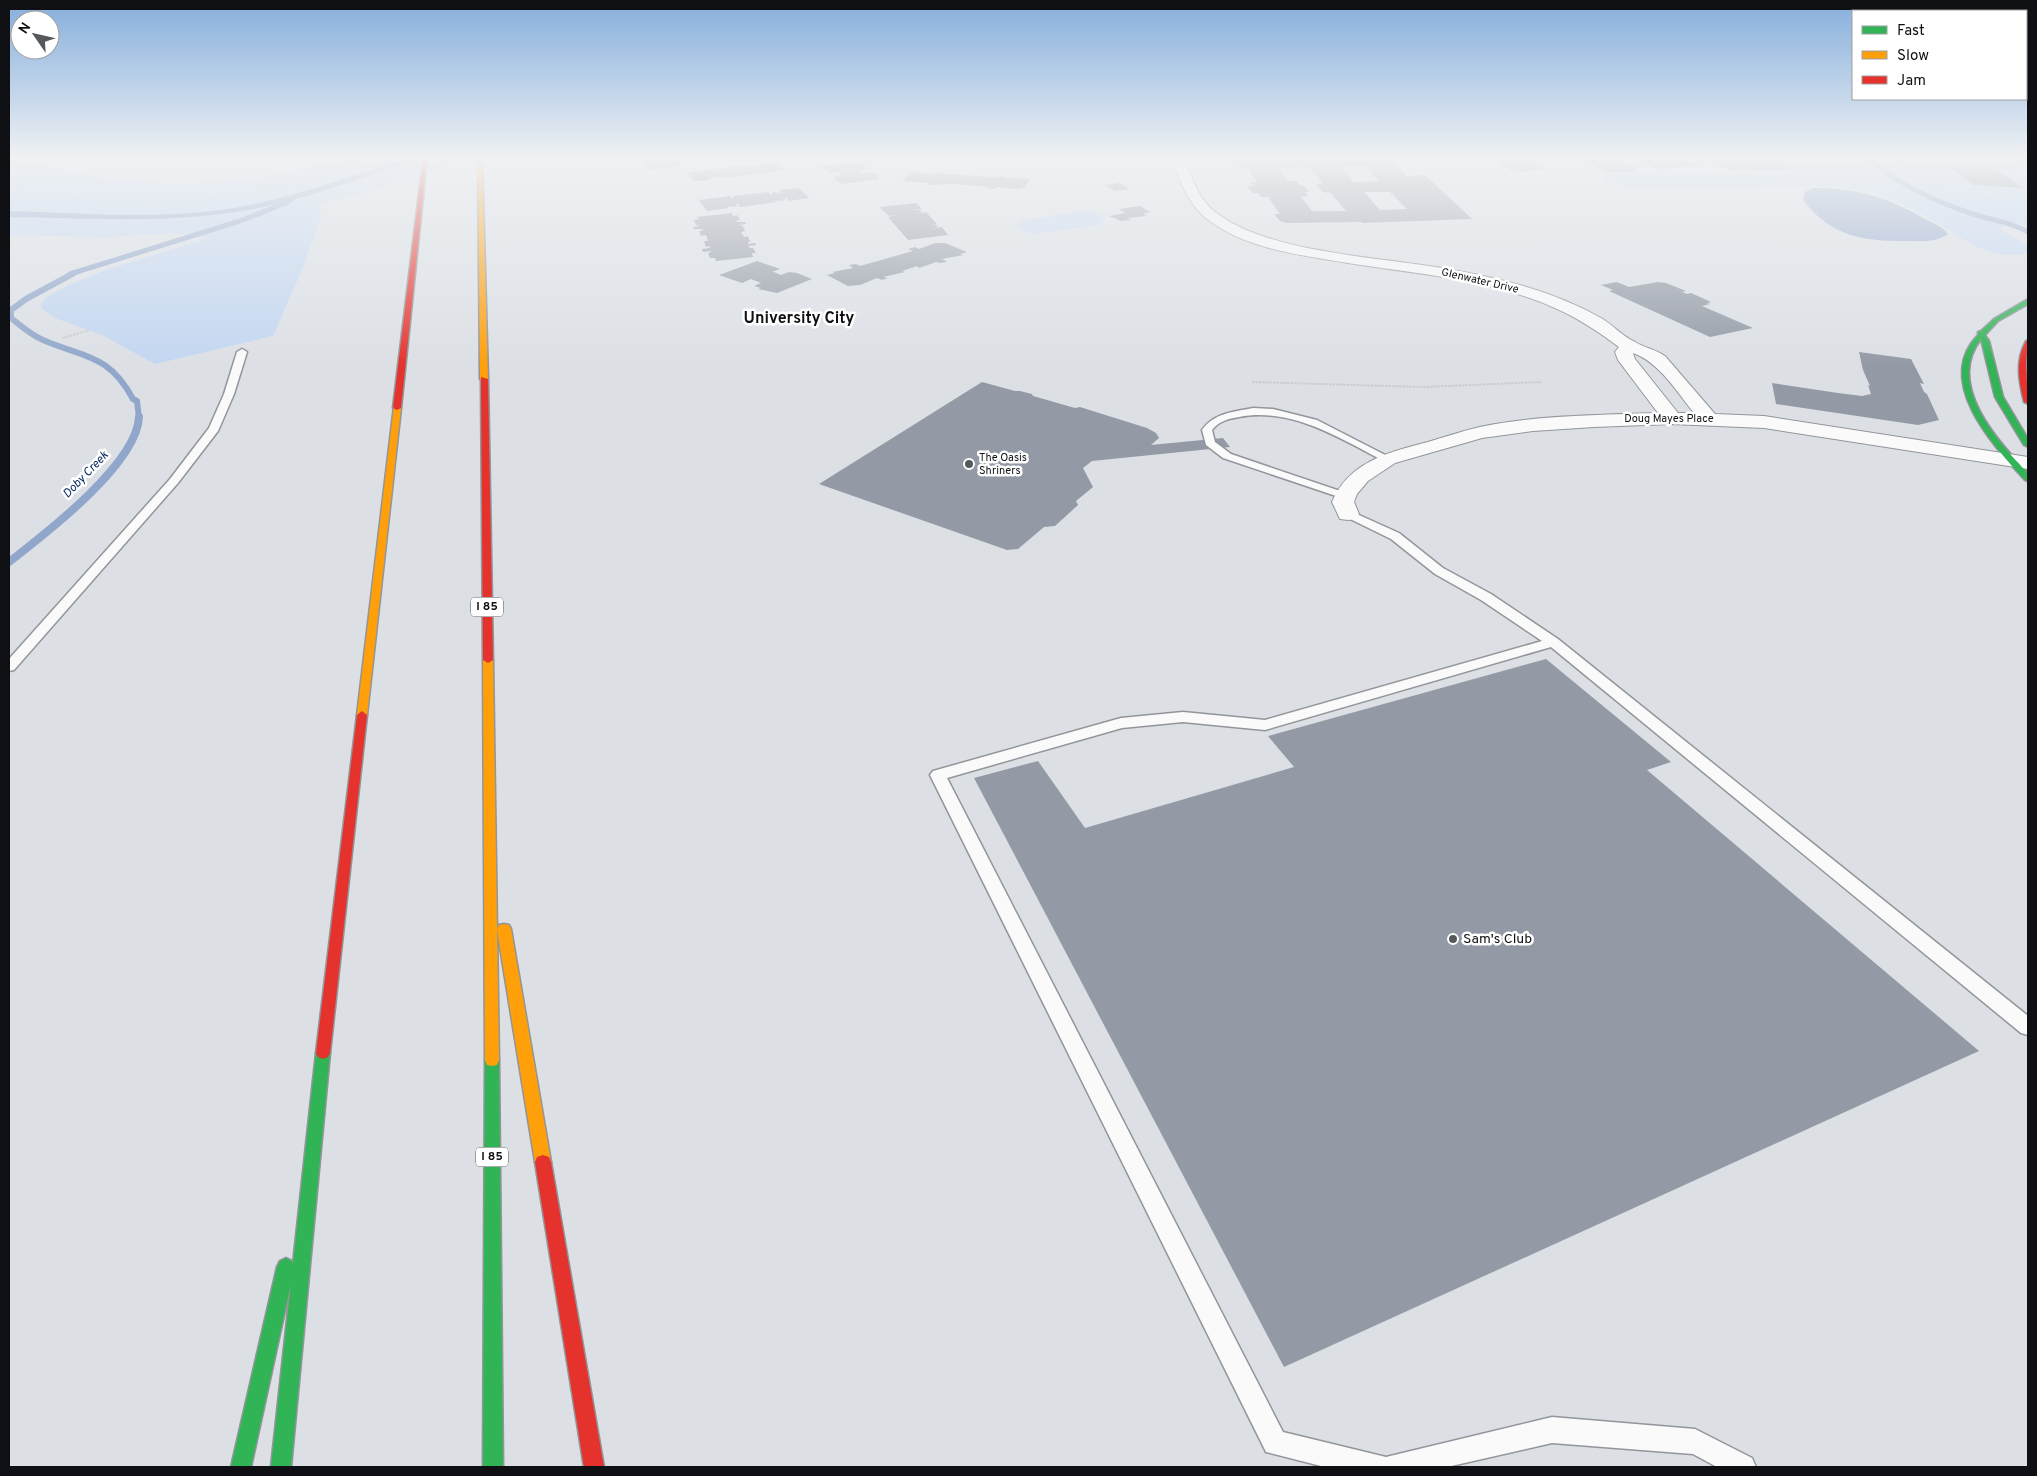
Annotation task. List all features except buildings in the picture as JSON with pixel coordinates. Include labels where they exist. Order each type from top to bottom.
[{"type":"main road","points":[[281,1467],[312,1150],[417,228]]},
{"type":"main road","name":"I 85","points":[[481,228],[491,847],[493,1467]]},
{"type":"main road","points":[[2028,301],[2004,313],[1980,333],[1969,351],[1966,385],[1971,403],[1985,429],[2022,463],[2028,478]]},
{"type":"main road","points":[[1980,333],[1986,341],[1999,397],[2028,445]]},
{"type":"main road","points":[[2028,342],[2020,362],[2022,382],[2028,402]]},
{"type":"main road","points":[[491,847],[594,1467]]},
{"type":"main road","points":[[292,1237],[312,1150]]},
{"type":"main road","points":[[240,1467],[288,1256]]},
{"type":"street","name":"Glenwater Drive","points":[[1233,228],[1270,242],[1304,251],[1446,273],[1504,286],[1582,314],[1629,346],[1650,353],[1659,360],[1708,418]]},
{"type":"street","points":[[1629,346],[1624,352],[1626,360],[1672,418]]},
{"type":"street","name":"Doug Mayes Place","points":[[1347,505],[1361,477],[1388,459],[1456,439],[1504,429],[1569,422],[1708,418],[1783,424],[2022,463]]},
{"type":"lane","points":[[9,667],[174,481],[214,429],[229,394],[242,352]]},
{"type":"lane","points":[[1388,459],[1311,422],[1286,414],[1266,411],[1238,413],[1214,422],[1207,430],[1210,443],[1227,456],[1347,505],[1395,536],[1438,571],[1486,596],[1553,642],[2028,1027]]},
{"type":"lane","points":[[1380,1467],[1275,1443],[938,775],[1121,723],[1183,717],[1265,724],[1553,642]]},
{"type":"lane","points":[[1393,1467],[1552,1430],[1695,1442],[1743,1467]]},
{"type":"path","points":[[63,338],[88,330]]},
{"type":"path","points":[[1252,382],[1424,387],[1542,382]]},
{"type":"shaded area","points":[[9,228],[317,228],[302,270],[273,336],[155,364],[102,335],[55,318],[41,308],[41,304],[47,297],[69,285],[106,270],[208,238],[176,233],[107,237],[9,235]]},
{"type":"shaded area","points":[[1021,228],[1078,228],[1036,234],[1026,232]]},
{"type":"shaded area","points":[[1835,228],[1941,228],[1948,234],[1933,240],[1891,241],[1862,238]]},
{"type":"shaded area","points":[[1944,228],[2002,228],[2004,232],[2028,245],[2028,253],[2014,255],[1990,252],[1969,243]]},
{"type":"waterway","name":"Doby Creek","points":[[70,274],[218,228]]},
{"type":"waterway","points":[[2019,228],[2028,232]]},
{"type":"waterway","name":"Doby Creek","points":[[74,273],[26,299],[11,310],[11,318],[39,338],[95,359],[105,365],[115,373],[133,399],[137,401],[139,417]]},
{"type":"waterway","name":"Doby Creek","points":[[9,562],[87,497],[106,476],[123,456],[134,436],[139,417]]},
{"type":"traffic: fast","points":[[2028,301],[1996,320],[1976,340],[1967,362],[1966,384],[1973,407],[1987,431],[2028,478]]},
{"type":"traffic: fast","points":[[1980,333],[1986,341],[1999,397],[2028,445]]},
{"type":"traffic: fast","points":[[281,1467],[323,1053]]},
{"type":"traffic: fast","points":[[492,1060],[493,1467]]},
{"type":"traffic: fast","points":[[241,1467],[286,1267]]},
{"type":"traffic: slow","points":[[481,228],[484,379]]},
{"type":"traffic: slow","points":[[362,715],[397,408]]},
{"type":"traffic: slow","points":[[488,660],[492,1060]]},
{"type":"traffic: slow","points":[[504,929],[543,1162]]},
{"type":"traffic: jam","points":[[397,408],[417,228]]},
{"type":"traffic: jam","points":[[2028,342],[2022,364],[2024,387],[2028,402]]},
{"type":"traffic: jam","points":[[484,379],[488,660]]},
{"type":"traffic: jam","points":[[323,1053],[362,715]]},
{"type":"traffic: jam","points":[[543,1162],[594,1467]]},
{"type":"place","name":"The Oasis Shriners","points":[[969,464]]},
{"type":"place","name":"Sam's Club","points":[[1453,939]]},
{"type":"district","name":"University City","points":[[799,319]]}]
